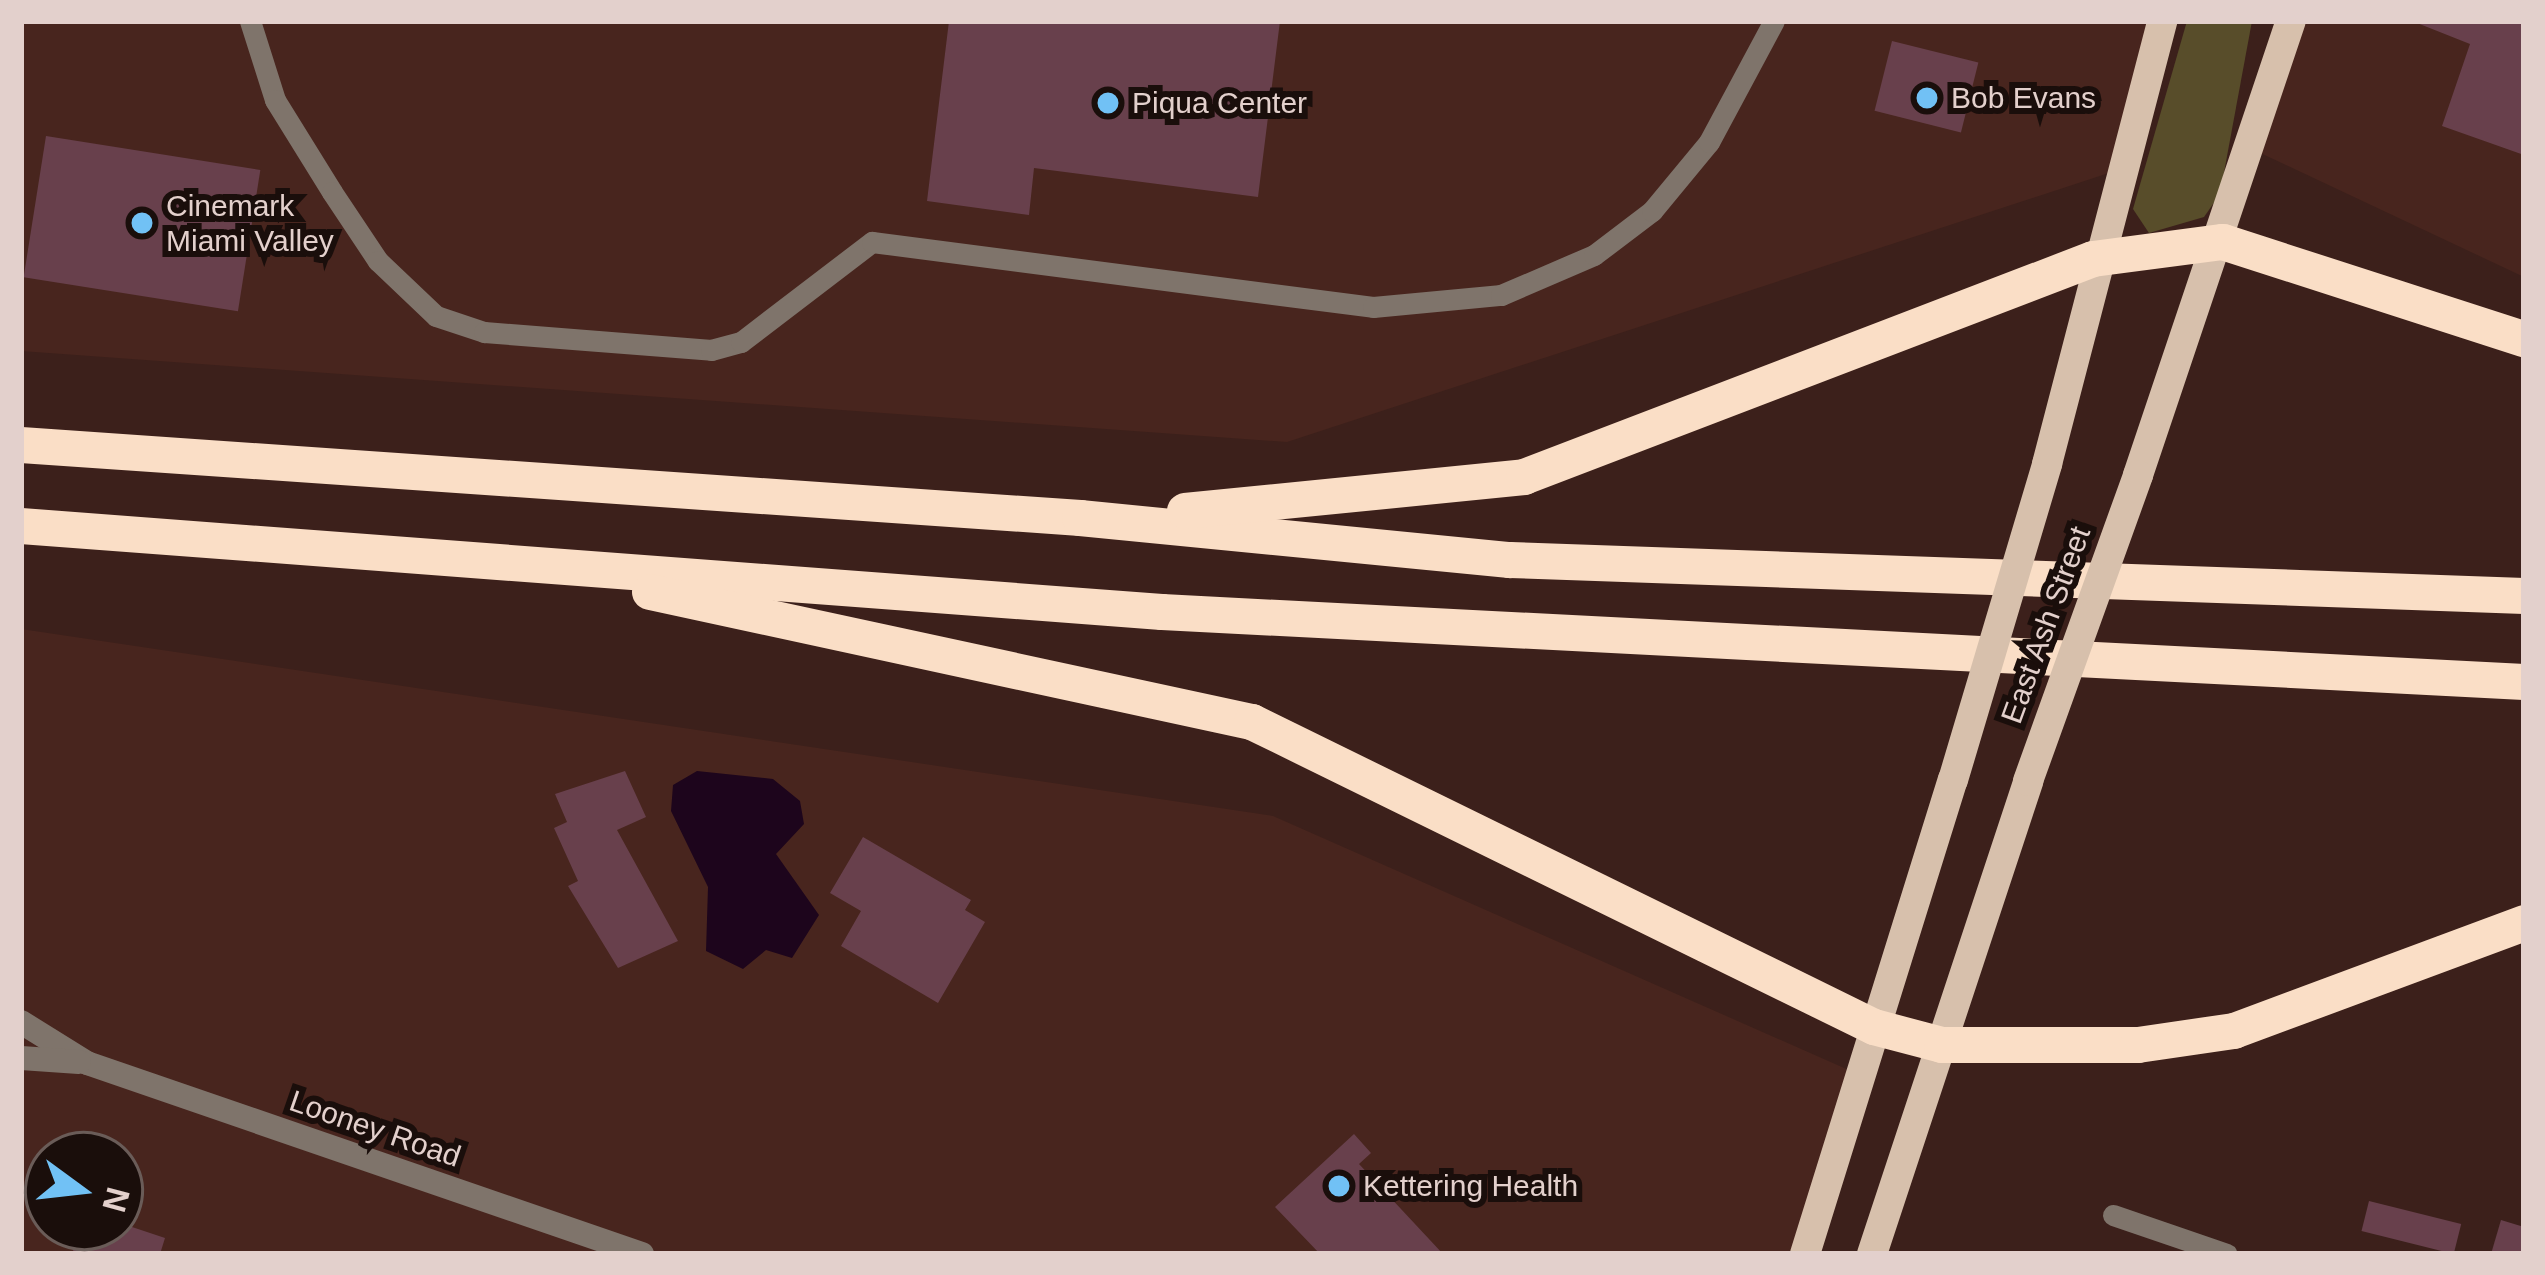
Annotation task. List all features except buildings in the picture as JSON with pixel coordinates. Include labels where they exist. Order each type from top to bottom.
[{"type":"highway","points":[[1080,518],[1524,477],[2093,259],[2223,242],[2524,339]]},
{"type":"highway","points":[[25,445],[1080,518],[1510,560],[2524,596]]},
{"type":"highway","points":[[21,526],[1980,663],[2524,682]]},
{"type":"highway","points":[[493,561],[1252,722],[1874,1027],[1942,1045],[2138,1045],[2234,1031],[2524,923]]},
{"type":"main road","name":"East Ash Street","points":[[1805,1254],[2047,464],[2093,259],[2162,21]]},
{"type":"main road","name":"East Ash Street","points":[[1872,1254],[2028,781],[2223,242],[2291,21]]},
{"type":"street","points":[[250,21],[275,100],[378,261],[436,316],[484,332],[711,350],[741,342],[872,242],[1373,307],[1501,296],[1594,255],[1652,211],[1708,142],[1774,21]]},
{"type":"street","name":"Looney Road","points":[[21,1022],[87,1063],[642,1254]]},
{"type":"street","name":"Looney Road","points":[[21,1058],[87,1063]]},
{"type":"street","points":[[2114,1215],[2228,1254]]},
{"type":"shaded area","points":[[21,21],[2162,21],[2118,170],[1287,442],[21,351]]},
{"type":"shaded area","points":[[2187,21],[2252,21],[2220,194],[2204,217],[2149,233],[2133,209]]},
{"type":"shaded area","points":[[2291,21],[2524,21],[2524,277],[2254,150]]},
{"type":"shaded area","points":[[21,629],[1273,816],[1860,1075],[1805,1254],[21,1254]]},
{"type":"shaded area","points":[[697,771],[773,779],[800,801],[804,824],[776,854],[819,915],[792,958],[766,950],[743,969],[706,951],[708,887],[671,811],[673,785]]},
{"type":"place","name":"Bob Evans","points":[[1927,98]]},
{"type":"place","name":"Piqua Center","points":[[1108,103]]},
{"type":"place","name":"Cinemark Miami Valley","points":[[142,223]]},
{"type":"place","name":"Kettering Health","points":[[1339,1186]]}]
